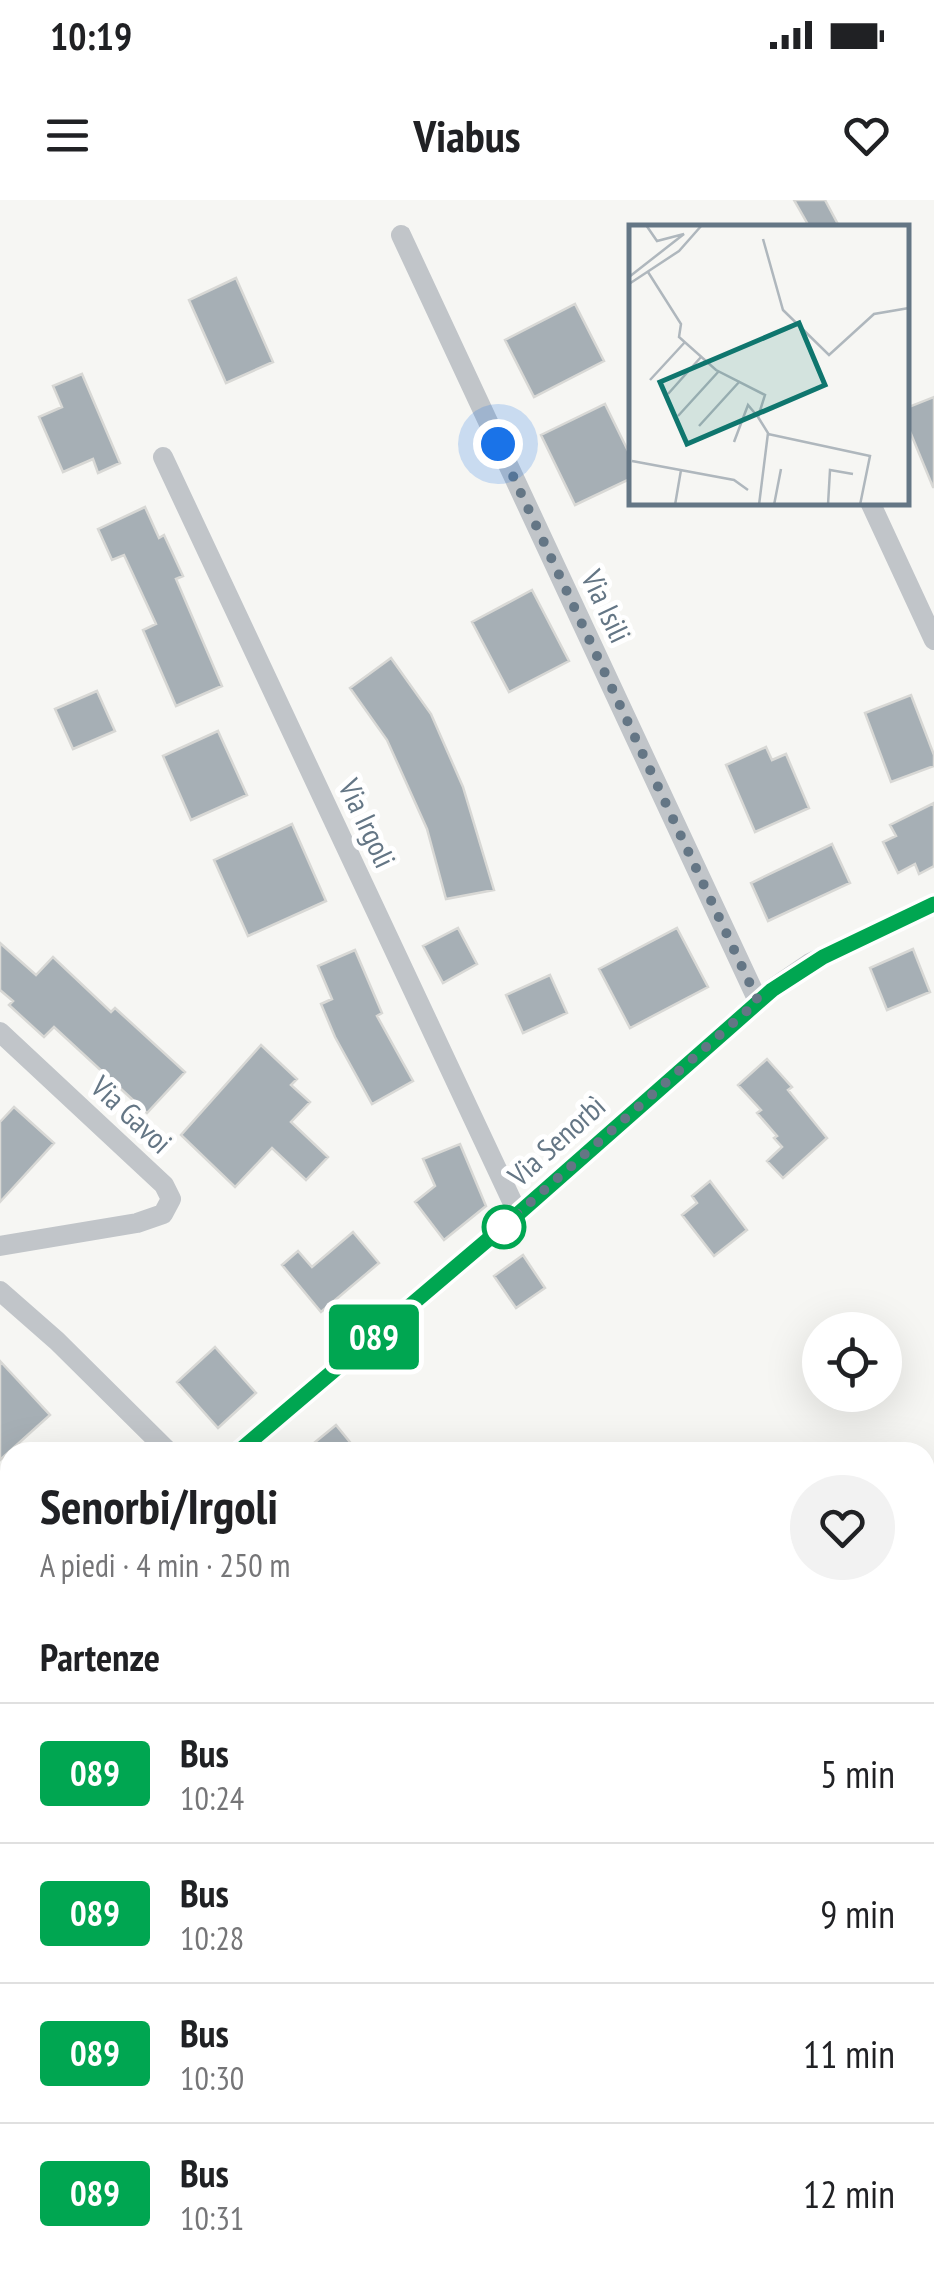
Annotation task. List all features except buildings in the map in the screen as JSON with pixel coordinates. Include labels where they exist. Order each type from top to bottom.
[{"type":"street","name":"Via Isili","points":[[401,235],[758,1001]]},
{"type":"street","name":"Via Irgoli","points":[[163,457],[518,1214]]},
{"type":"street","points":[[871,505],[934,640]]},
{"type":"street","name":"Via Senorbì","points":[[250,1442],[518,1214],[758,1001],[810,964],[934,904]]},
{"type":"street","name":"Via Gavoi","points":[[0,1032],[164,1184],[170,1199],[163,1214],[137,1222],[0,1246]]},
{"type":"street","points":[[0,1291],[57,1341],[159,1442]]},
{"type":"bus line","name":"089","points":[[250,1442],[791,975],[934,904]]},
{"type":"route","points":[[498,444],[758,1001],[490,1238],[504,1227]]}]
